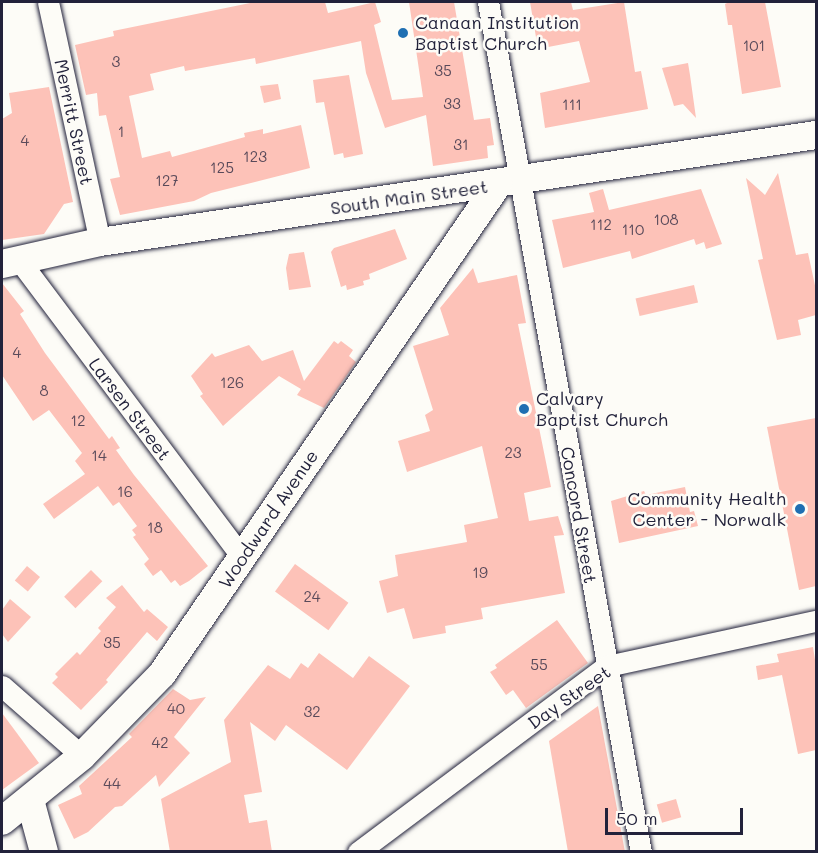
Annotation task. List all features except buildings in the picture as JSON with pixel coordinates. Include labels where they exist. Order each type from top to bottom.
[{"type":"main road","name":"South Main Street","points":[[10,262],[100,242],[816,135]]},
{"type":"main road","name":"Woodward Avenue","points":[[2,821],[82,756],[162,674],[508,182]]},
{"type":"main road","points":[[30,800],[44,852]]},
{"type":"street","name":"Merritt Street","points":[[48,2],[100,242]]},
{"type":"street","name":"Concord Street","points":[[488,2],[508,182],[607,666],[641,852]]},
{"type":"street","name":"Larsen Street","points":[[10,262],[242,558]]},
{"type":"street","name":"Day Street","points":[[358,852],[607,666],[816,621]]},
{"type":"street","points":[[2,686],[82,756]]},
{"type":"place","name":"Canaan Institution Baptist Church","points":[[403,33]]},
{"type":"place","name":"Calvary Baptist Church","points":[[524,409]]},
{"type":"place","name":"Community Health Center - Norwalk","points":[[800,509]]}]
